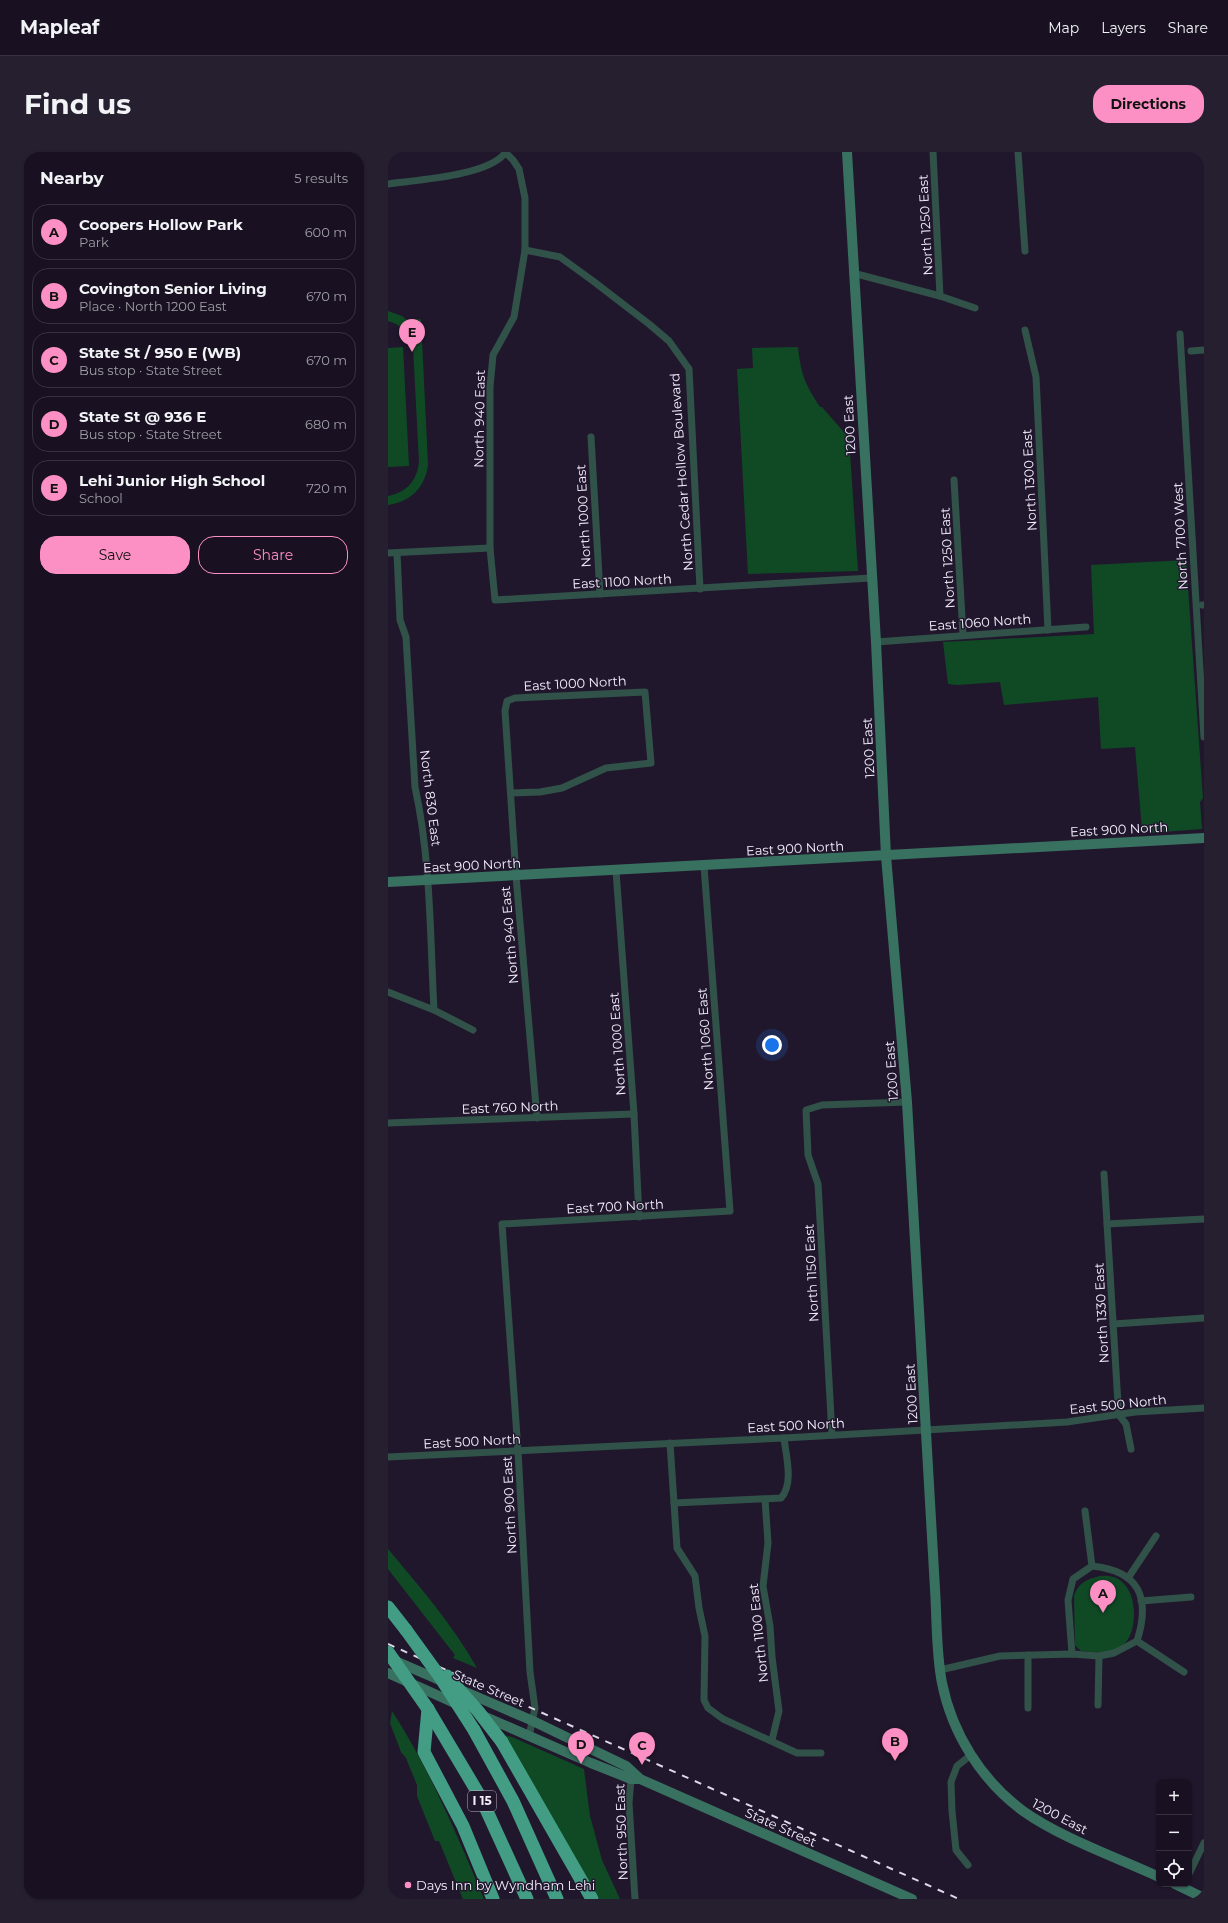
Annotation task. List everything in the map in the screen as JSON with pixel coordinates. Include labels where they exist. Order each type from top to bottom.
[{"type":"highway","name":"I 15","points":[[388,1607],[423,1653],[474,1730],[513,1801],[557,1899]]},
{"type":"highway","name":"I 15","points":[[388,1652],[428,1709],[481,1798],[527,1899]]},
{"type":"highway","points":[[423,1653],[465,1696],[502,1742],[592,1899]]},
{"type":"highway","points":[[428,1709],[424,1752],[463,1826],[493,1899]]},
{"type":"main road","name":"1200 East","points":[[847,152],[871,578],[876,642],[886,856],[907,1102],[940,1670],[947,1704],[955,1725],[971,1755],[986,1775],[1005,1796],[1036,1819],[1057,1831],[1156,1876]]},
{"type":"main road","name":"East 900 North","points":[[388,882],[616,871],[1204,838]]},
{"type":"main road","name":"State Street","points":[[388,1658],[531,1720],[626,1766],[636,1779]]},
{"type":"main road","name":"State Street","points":[[388,1673],[529,1736],[636,1779],[912,1899]]},
{"type":"main road","points":[[1184,1887],[1204,1898]]},
{"type":"street","name":"North 1250 East","points":[[933,152],[940,296]]},
{"type":"street","points":[[1018,152],[1025,251]]},
{"type":"street","points":[[388,184],[481,168],[501,159],[506,153]]},
{"type":"street","name":"North 940 East","points":[[494,600],[490,548],[490,387],[493,355],[514,317],[525,250],[525,198],[519,169],[506,153]]},
{"type":"street","name":"North Cedar Hollow Boulevard","points":[[525,250],[560,257],[649,324],[669,341],[689,369],[700,589]]},
{"type":"street","points":[[853,273],[940,296],[975,308]]},
{"type":"street","name":"North 1300 East","points":[[1025,330],[1036,377],[1048,630]]},
{"type":"street","name":"North 7100 West","points":[[1180,334],[1204,737]]},
{"type":"street","points":[[1191,351],[1204,350]]},
{"type":"street","name":"North 1000 East","points":[[591,437],[600,594]]},
{"type":"street","name":"North 1250 East","points":[[954,480],[963,635]]},
{"type":"street","points":[[388,553],[490,548]]},
{"type":"street","name":"North 830 East","points":[[397,552],[400,620],[406,637],[415,787],[424,837],[434,1010]]},
{"type":"street","name":"East 1100 North","points":[[494,600],[871,578]]},
{"type":"street","name":"East 1060 North","points":[[876,642],[1086,627]]},
{"type":"street","name":"East 1000 North","points":[[507,701],[515,698],[645,692],[651,762],[606,768],[562,788],[540,792],[511,793]]},
{"type":"street","name":"North 940 East","points":[[507,701],[505,711],[516,876],[537,1118]]},
{"type":"street","name":"North 1060 East","points":[[704,866],[730,1211]]},
{"type":"street","name":"North 1000 East","points":[[616,871],[634,1114],[639,1217]]},
{"type":"street","points":[[388,992],[434,1010],[473,1030]]},
{"type":"street","name":"North 1150 East","points":[[832,1435],[818,1184],[808,1155],[806,1110],[822,1105],[907,1102]]},
{"type":"street","name":"East 760 North","points":[[388,1123],[634,1114]]},
{"type":"street","name":"North 1330 East","points":[[1104,1174],[1119,1415],[1126,1424],[1131,1449]]},
{"type":"street","name":"East 700 North","points":[[502,1224],[730,1211]]},
{"type":"street","points":[[1107,1224],[1204,1219]]},
{"type":"street","name":"North 900 East","points":[[502,1224],[518,1451],[530,1672],[535,1708],[531,1720],[529,1736]]},
{"type":"street","points":[[1114,1324],[1204,1318]]},
{"type":"street","name":"East 500 North","points":[[388,1457],[784,1438],[1067,1422],[1135,1412],[1204,1408]]},
{"type":"street","points":[[674,1503],[781,1498],[785,1493],[788,1484],[784,1438]]},
{"type":"street","points":[[670,1443],[677,1548],[695,1576],[699,1608],[705,1636],[704,1700],[708,1708],[723,1718],[797,1753],[821,1753]]},
{"type":"street","name":"North 1100 East","points":[[765,1499],[768,1543],[764,1586],[779,1711],[772,1740]]},
{"type":"street","points":[[1085,1511],[1092,1566]]},
{"type":"street","points":[[1128,1578],[1156,1536]]},
{"type":"street","points":[[940,1670],[1000,1656],[1072,1654],[1099,1656],[1114,1653],[1137,1641],[1142,1624],[1141,1601],[1137,1588],[1128,1578],[1118,1572],[1092,1566],[1073,1579],[1068,1600],[1072,1654]]},
{"type":"street","points":[[1141,1601],[1191,1597]]},
{"type":"street","points":[[1137,1641],[1184,1672]]},
{"type":"street","points":[[1028,1655],[1028,1708]]},
{"type":"street","points":[[1098,1705],[1099,1656]]},
{"type":"street","points":[[968,1865],[956,1850],[951,1782],[957,1766],[971,1755]]},
{"type":"street","name":"North 950 East","points":[[635,1899],[629,1803],[636,1779]]},
{"type":"street","points":[[1192,1868],[1204,1843]]},
{"type":"green space","points":[[388,311],[402,316],[412,324],[412,320],[421,319],[428,465],[424,480],[416,492],[404,501],[388,505],[388,496],[401,492],[410,485],[416,475],[419,462],[413,347],[404,330],[397,324],[388,321]]},
{"type":"green space","points":[[403,347],[409,466],[388,467],[388,348]]},
{"type":"green space","points":[[798,347],[804,379],[811,392],[820,407],[822,407],[849,438],[858,571],[748,574],[737,369],[753,368],[752,348]]},
{"type":"green space","points":[[1186,560],[1203,798],[1200,802],[1202,829],[1150,833],[1150,829],[1142,830],[1135,747],[1101,749],[1098,697],[1004,705],[1000,682],[957,685],[948,684],[943,642],[1094,634],[1091,565]]},
{"type":"green space","points":[[388,1549],[446,1621],[468,1652],[477,1668],[453,1658],[455,1655],[388,1569]]},
{"type":"green space","points":[[1100,1576],[1117,1578],[1123,1582],[1129,1591],[1134,1609],[1132,1628],[1125,1644],[1118,1648],[1104,1652],[1081,1651],[1075,1645],[1074,1596],[1078,1588],[1084,1582]]},
{"type":"green space","points":[[392,1711],[419,1756],[431,1780],[484,1899],[463,1899],[439,1841],[435,1841],[417,1796],[417,1785],[406,1758],[401,1752],[390,1723]]},
{"type":"green space","points":[[503,1735],[512,1737],[584,1769],[590,1816],[602,1860],[620,1899],[599,1899],[578,1866]]},
{"type":"railway","points":[[388,1644],[959,1899]]},
{"type":"place","name":"Lehi Junior High School","points":[[412,352]]},
{"type":"place","name":"Coopers Hollow Park","points":[[1103,1613]]},
{"type":"place","name":"Covington Senior Living","points":[[895,1761]]},
{"type":"place","name":"State St @ 936 E","points":[[581,1764]]},
{"type":"place","name":"State St / 950 E (WB)","points":[[642,1765]]},
{"type":"place","name":"Days Inn by Wyndham Lehi","points":[[408,1885]]}]
